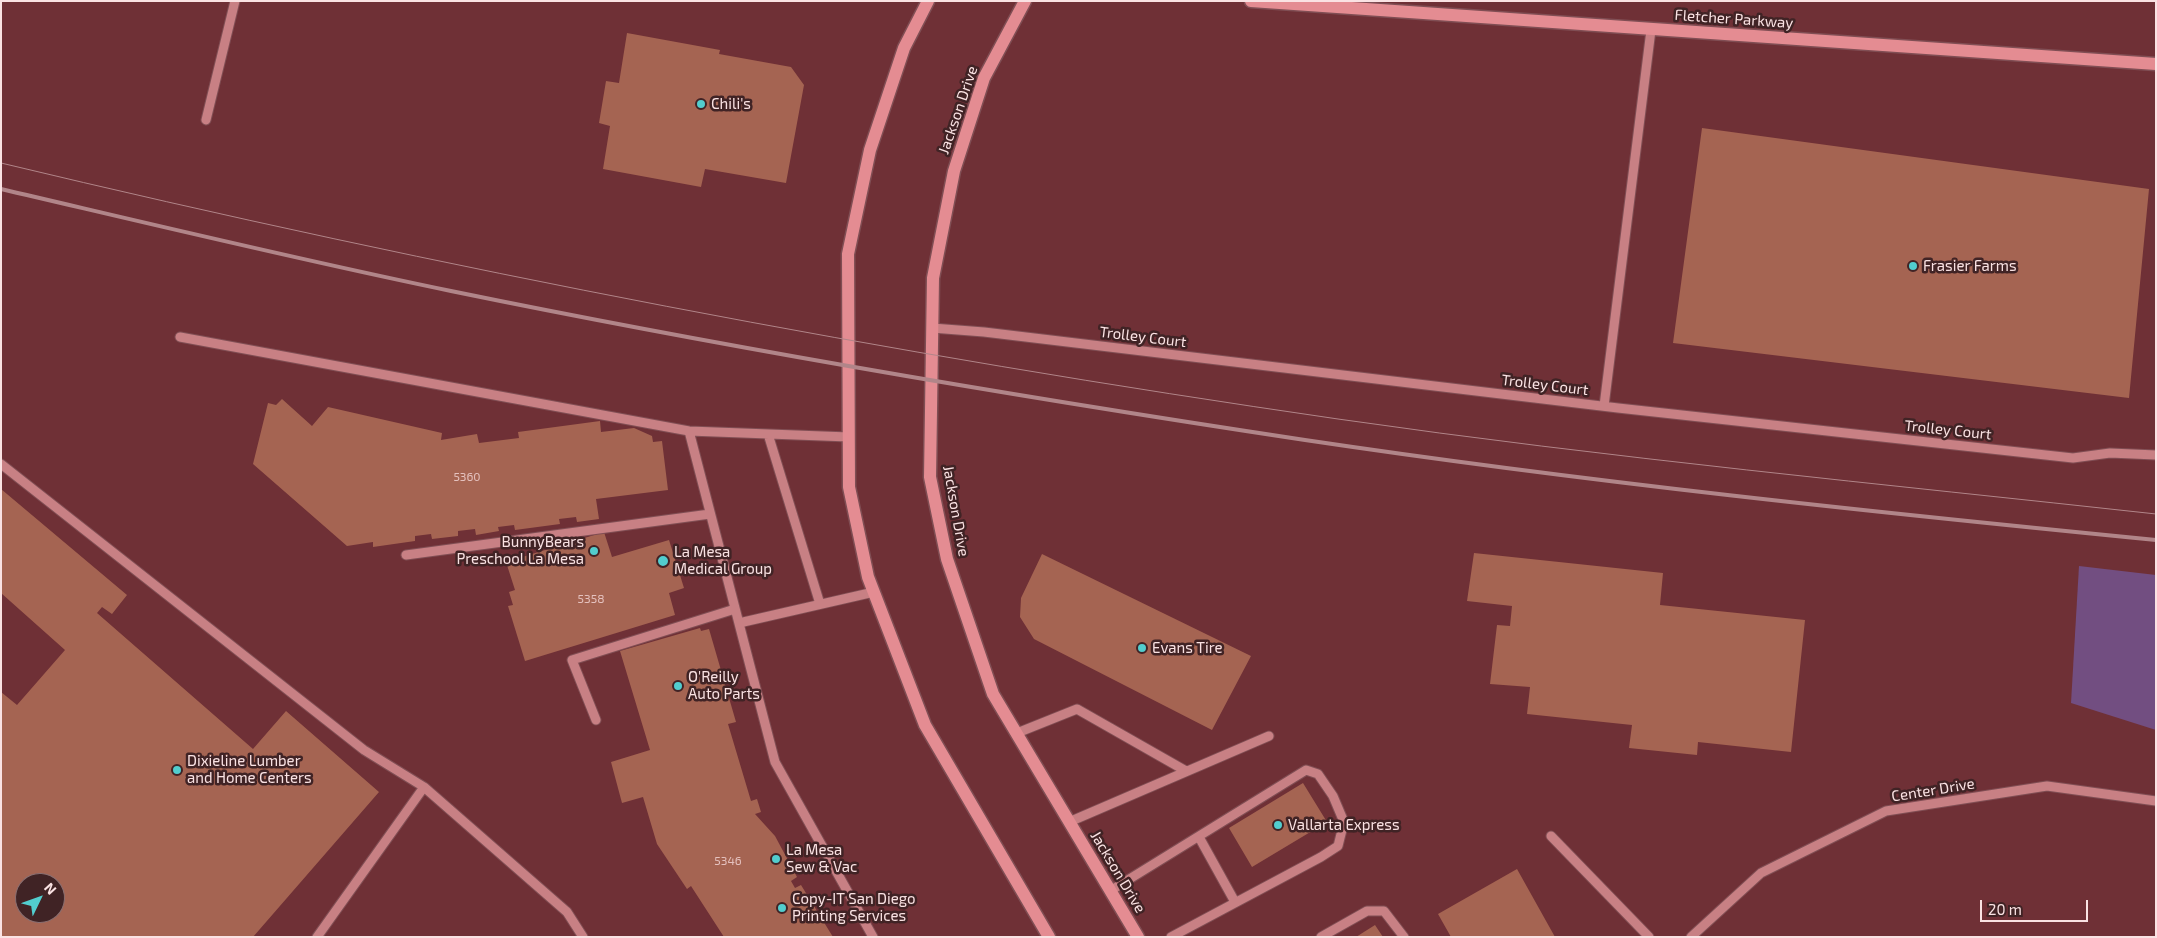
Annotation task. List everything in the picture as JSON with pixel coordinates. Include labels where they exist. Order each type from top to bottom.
[{"type":"main road","points":[[928,1],[904,48],[870,150],[848,254],[849,487],[868,577],[925,725],[1049,937]]},
{"type":"main road","name":"Jackson Drive","points":[[1025,1],[984,78],[954,171],[933,278],[930,477],[947,559],[993,694],[1138,937]]},
{"type":"main road","name":"Fletcher Parkway","points":[[1251,1],[2156,64]]},
{"type":"street","points":[[206,120],[235,1]]},
{"type":"street","points":[[1604,406],[1651,30]]},
{"type":"street","name":"Trolley Court","points":[[932,328],[984,332],[1604,406],[2073,458],[2110,453],[2156,455]]},
{"type":"street","points":[[180,337],[689,431],[849,437]]},
{"type":"street","points":[[689,431],[775,762],[873,937]]},
{"type":"street","points":[[768,434],[820,604]]},
{"type":"street","points":[[1,464],[364,750],[424,787],[567,912],[583,937]]},
{"type":"street","points":[[406,555],[710,514]]},
{"type":"street","points":[[739,623],[874,592]]},
{"type":"street","points":[[596,720],[572,660],[735,609]]},
{"type":"street","points":[[1017,733],[1077,709],[1186,772]]},
{"type":"street","points":[[1069,822],[1269,736]]},
{"type":"street","points":[[1110,891],[1306,770],[1318,774],[1333,796],[1344,822],[1338,846],[1171,937]]},
{"type":"street","name":"Center Drive","points":[[1691,937],[1761,873],[1886,811],[2047,786],[2156,801]]},
{"type":"street","points":[[317,937],[424,787]]},
{"type":"street","points":[[1199,836],[1235,902]]},
{"type":"street","points":[[1551,836],[1649,937]]},
{"type":"street","points":[[1321,937],[1367,911],[1384,911],[1404,937]]},
{"type":"shaded area","points":[[2079,566],[2156,575],[2156,730],[2071,703]]},
{"type":"building","name":"Chili's","points":[[627,33],[720,50],[719,54],[791,67],[804,85],[786,183],[705,169],[701,187],[603,169],[610,126],[599,123],[606,81],[619,83]]},
{"type":"building","name":"Frasier Farms","points":[[1702,128],[2149,189],[2129,398],[1673,343]]},
{"type":"building","points":[[282,399],[312,426],[328,407],[442,433],[441,440],[477,434],[479,443],[519,438],[518,432],[600,421],[601,432],[634,428],[652,436],[653,442],[662,441],[668,490],[596,499],[599,519],[577,522],[576,517],[559,519],[560,524],[515,530],[514,525],[498,527],[499,531],[476,535],[475,529],[458,531],[458,536],[432,539],[431,534],[415,536],[415,541],[373,547],[373,542],[347,546],[253,464],[268,403],[276,405]]},
{"type":"building","name":"Dixieline Lumber and Home Centers","points":[[1,489],[127,595],[112,614],[102,607],[97,613],[253,749],[286,711],[379,792],[253,937],[1,937],[1,692],[17,705],[65,650],[1,593]]},
{"type":"building","points":[[604,532],[612,557],[669,540],[684,588],[669,593],[675,615],[525,661],[508,606],[513,605],[509,592],[515,590],[506,562]]},
{"type":"building","points":[[1474,553],[1663,573],[1660,605],[1805,620],[1791,752],[1698,742],[1697,755],[1629,748],[1632,725],[1527,714],[1530,687],[1490,684],[1497,625],[1510,626],[1512,606],[1467,601]]},
{"type":"building","name":"Evans Tire","points":[[1042,554],[1251,656],[1212,730],[1034,639],[1020,617],[1021,598]]},
{"type":"building","points":[[700,628],[701,631],[709,629],[736,722],[728,724],[751,801],[757,799],[761,812],[755,814],[775,836],[797,877],[791,881],[795,888],[801,885],[833,937],[724,937],[691,886],[687,889],[657,844],[643,797],[622,803],[611,762],[650,750],[620,651]]},
{"type":"building","name":"Vallarta Express","points":[[1303,783],[1327,822],[1252,867],[1229,828]]},
{"type":"building","points":[[1517,869],[1555,937],[1451,937],[1438,914]]},
{"type":"building","points":[[1375,925],[1383,937],[1356,937]]},
{"type":"tram line","points":[[1,163],[333,239],[500,273],[834,337],[1170,394],[1338,419],[1542,446],[2156,514]]},
{"type":"railway","points":[[1,189],[226,242],[451,291],[664,333],[1091,407],[1305,440],[1623,483],[2156,540]]},
{"type":"place","name":"Chili's","points":[[701,104]]},
{"type":"place","name":"Frasier Farms","points":[[1913,266]]},
{"type":"place","name":"BunnyBears Preschool La Mesa","points":[[594,551]]},
{"type":"place","name":"La Mesa Medical Group","points":[[663,561]]},
{"type":"place","name":"Evans Tire","points":[[1142,648]]},
{"type":"place","name":"O'Reilly Auto Parts","points":[[678,686]]},
{"type":"place","name":"Dixieline Lumber and Home Centers","points":[[177,770]]},
{"type":"place","name":"Vallarta Express","points":[[1278,825]]},
{"type":"place","name":"La Mesa Sew & Vac","points":[[776,859]]},
{"type":"place","name":"Copy-IT San Diego Printing Services","points":[[782,908]]}]
